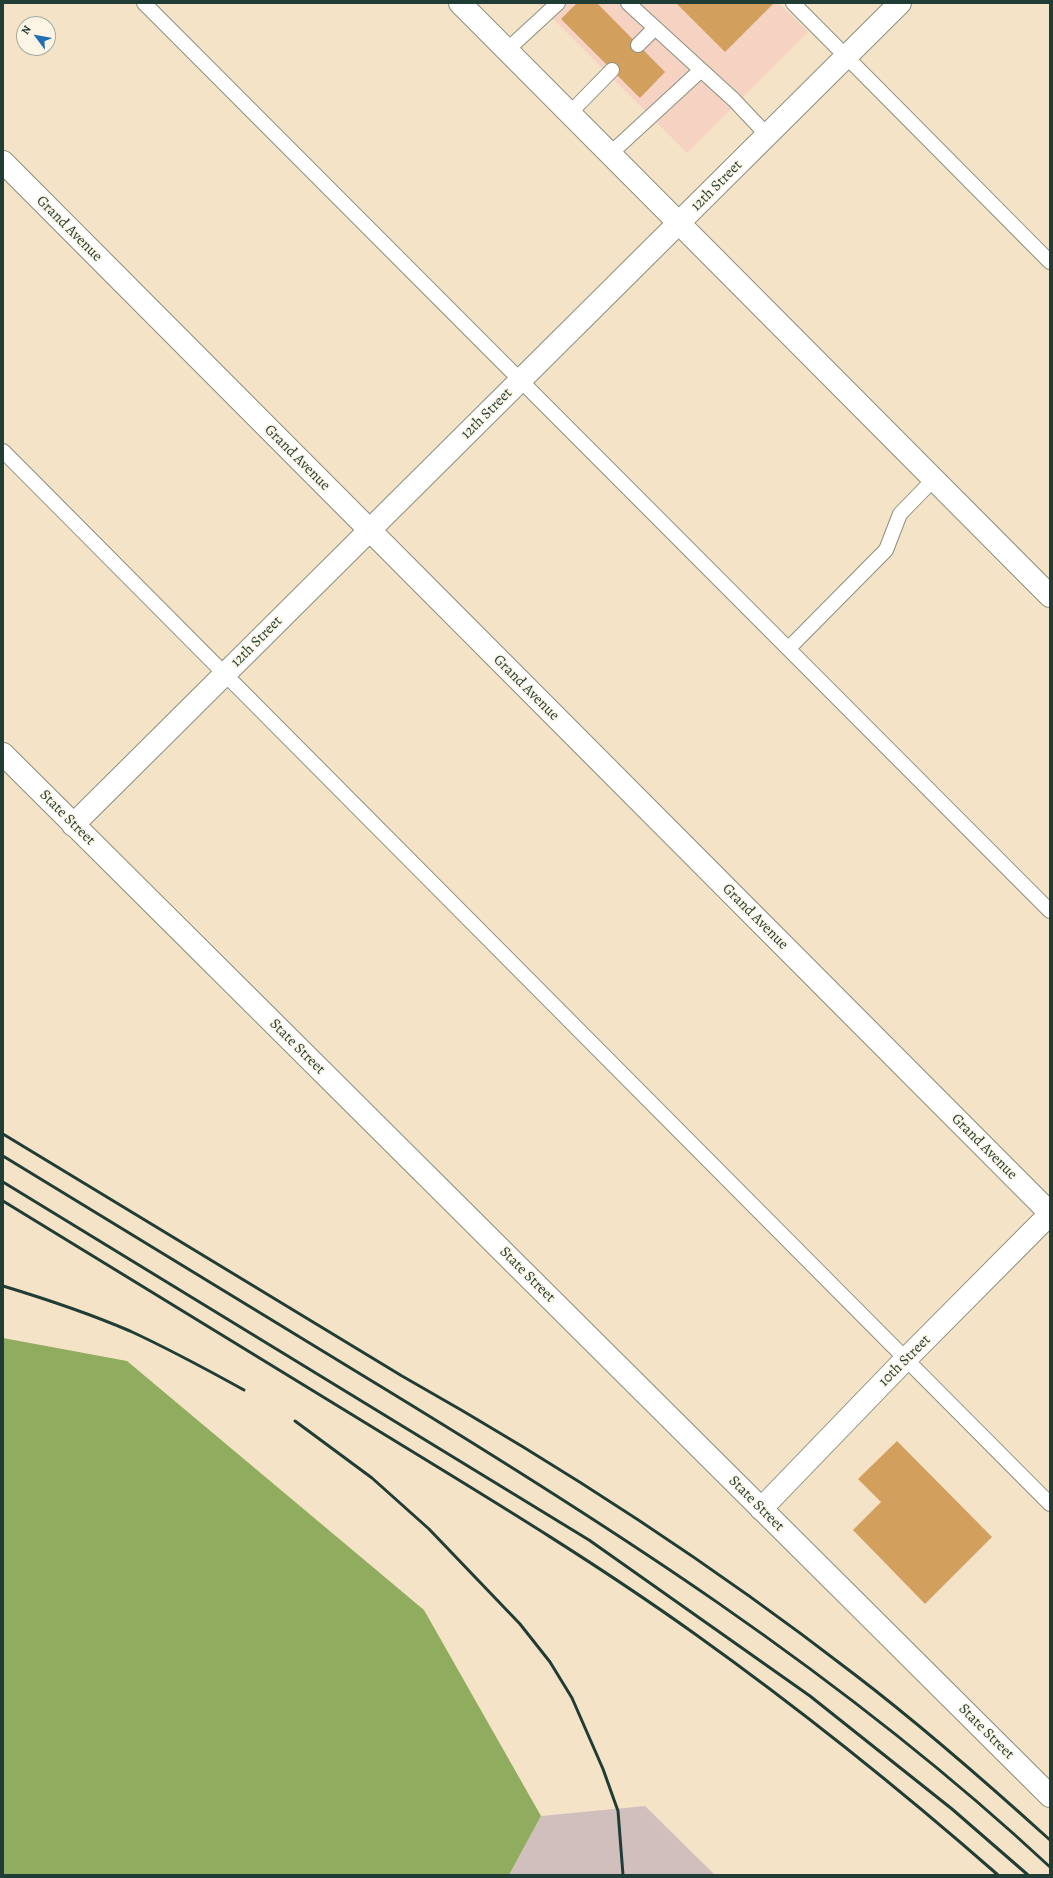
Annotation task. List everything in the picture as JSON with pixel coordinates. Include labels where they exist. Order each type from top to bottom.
[{"type":"street","points":[[460,3],[1050,596]]},
{"type":"street","name":"12th Street","points":[[73,825],[900,3]]},
{"type":"street","name":"Grand Avenue","points":[[3,162],[1050,1213]]},
{"type":"street","name":"State Street","points":[[3,754],[1050,1796]]},
{"type":"street","name":"10th Street","points":[[762,1509],[906,1359],[1050,1213]]},
{"type":"lane","points":[[144,3],[1050,911]]},
{"type":"lane","points":[[508,50],[558,3]]},
{"type":"lane","points":[[628,3],[734,100],[767,135]]},
{"type":"lane","points":[[792,3],[1050,262]]},
{"type":"lane","points":[[638,45],[654,28]]},
{"type":"lane","points":[[570,113],[612,70]]},
{"type":"lane","points":[[610,154],[701,70]]},
{"type":"lane","points":[[3,451],[1050,1504]]},
{"type":"lane","points":[[789,648],[886,550],[900,514],[934,479]]},
{"type":"shaded area","points":[[537,3],[779,3],[808,32],[687,153]]},
{"type":"shaded area","points":[[645,1806],[715,1875],[509,1875],[541,1816]]},
{"type":"green space","points":[[3,1338],[127,1361],[424,1610],[541,1816],[509,1875],[3,1875]]},
{"type":"building","points":[[577,3],[597,3],[665,72],[640,98],[561,19]]},
{"type":"building","points":[[676,3],[774,3],[725,52]]},
{"type":"building","points":[[897,1441],[992,1537],[925,1604],[853,1530],[881,1502],[858,1479]]},
{"type":"railway","points":[[3,1134],[402,1376],[577,1480],[634,1517],[800,1633],[879,1694],[954,1755],[1050,1840]]},
{"type":"railway","points":[[3,1156],[453,1430],[631,1544],[719,1603],[805,1665],[889,1729],[971,1796],[1050,1867]]},
{"type":"railway","points":[[3,1182],[589,1540],[810,1696],[952,1809],[1028,1875]]},
{"type":"railway","points":[[3,1201],[475,1490],[623,1584],[773,1691],[887,1781],[998,1875]]},
{"type":"railway","points":[[3,1286],[67,1307],[130,1331],[187,1359],[244,1390]]},
{"type":"railway","points":[[295,1421],[372,1478],[429,1529],[520,1624],[550,1662],[572,1698],[603,1769],[618,1811],[623,1875]]}]
